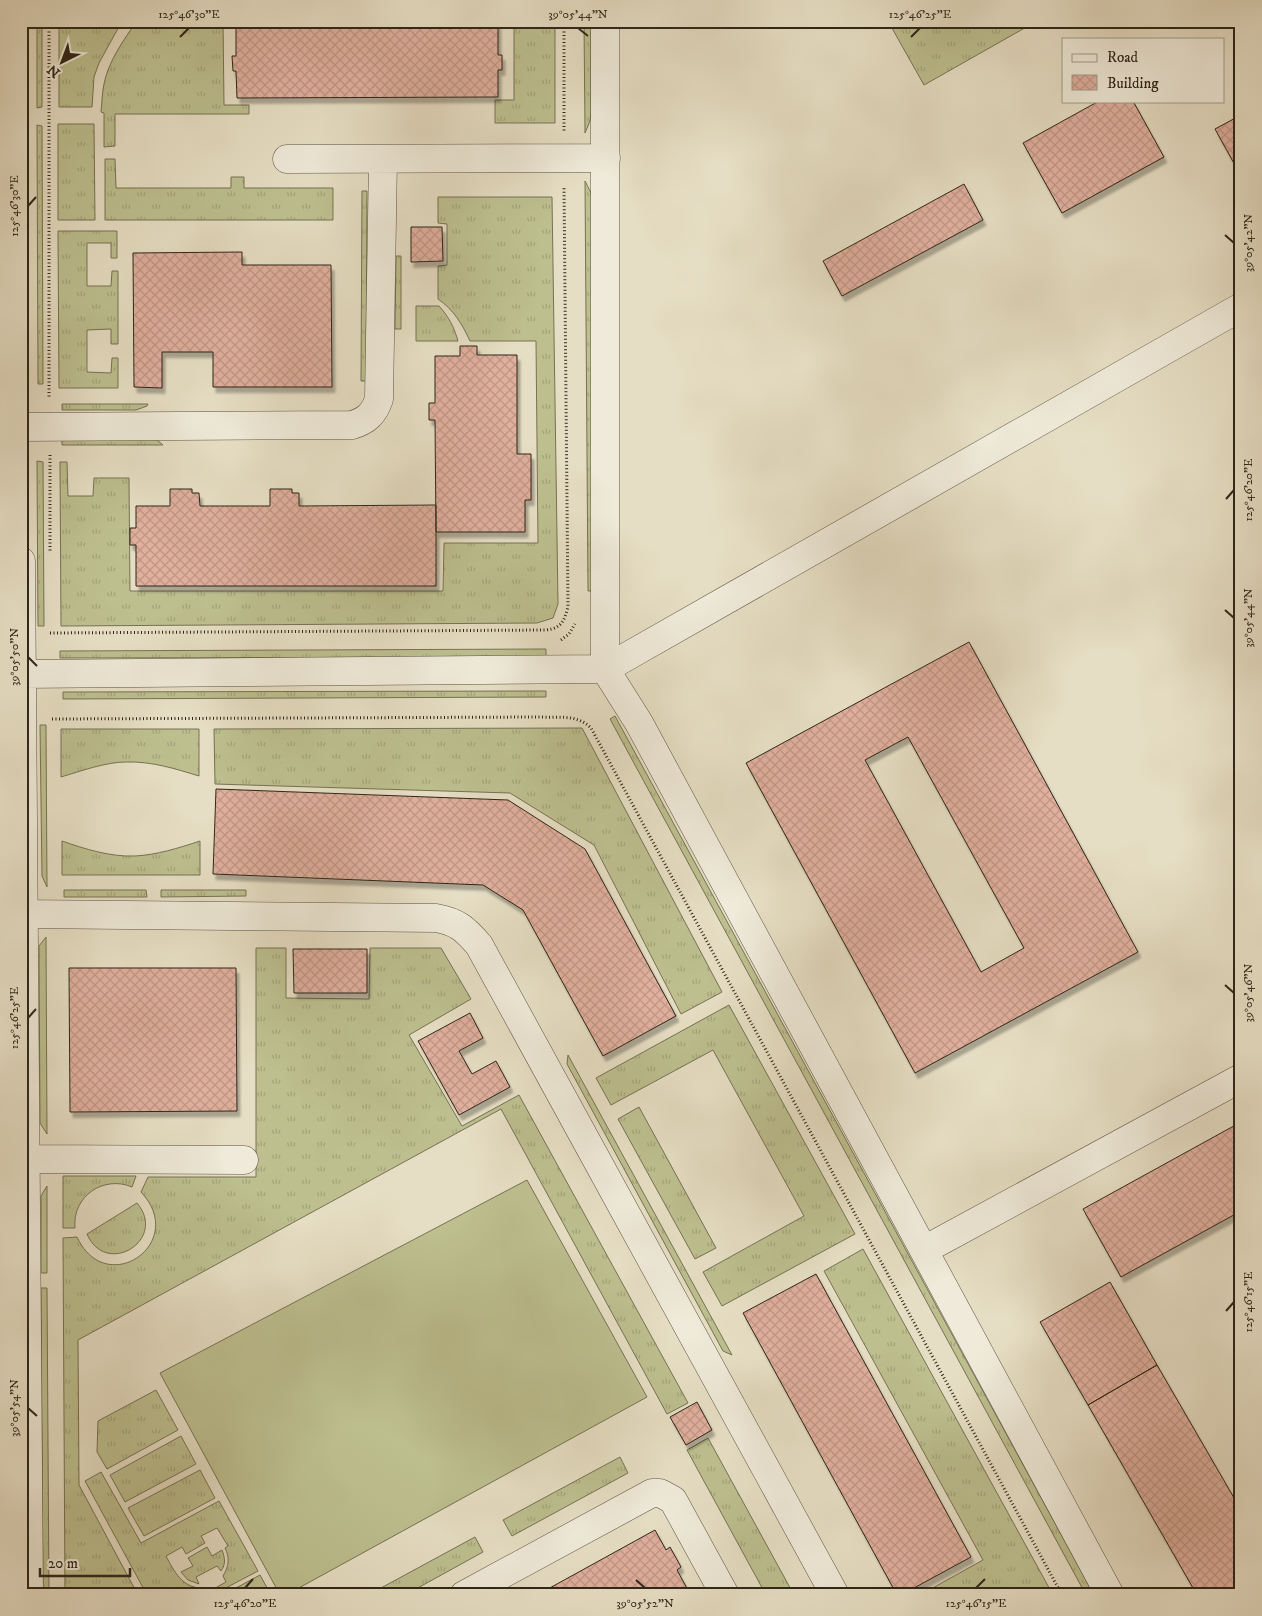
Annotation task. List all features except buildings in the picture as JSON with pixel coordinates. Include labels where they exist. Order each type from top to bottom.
[{"type":"street","points":[[605,21],[605,669],[639,723],[1110,1595]]},
{"type":"street","points":[[287,159],[606,158]]},
{"type":"street","points":[[21,427],[352,425],[361,423],[370,417],[379,399],[383,159]]},
{"type":"street","points":[[22,674],[605,669],[1241,307]]},
{"type":"street","points":[[21,561],[26,1159],[24,1292],[29,1595]]},
{"type":"street","points":[[23,914],[436,918],[451,921],[465,929],[479,945],[835,1595]]},
{"type":"street","points":[[924,1250],[1241,1078]]},
{"type":"street","points":[[26,1159],[244,1160]]},
{"type":"street","points":[[464,1595],[652,1493],[660,1493],[673,1500],[725,1595]]},
{"type":"path","points":[[22,633],[546,630],[555,629],[561,624],[568,607],[564,21]]},
{"type":"path","points":[[554,642],[569,634],[576,624],[577,618]]},
{"type":"path","points":[[23,719],[540,717],[579,718],[586,722],[591,728],[1062,1595]]},
{"type":"green space","points":[[37,21],[42,21],[42,107],[37,108]]},
{"type":"green space","points":[[59,21],[122,21],[99,63],[94,77],[92,107],[59,107]]},
{"type":"green space","points":[[137,21],[223,21],[224,105],[249,105],[249,114],[115,114],[115,146],[104,147],[104,113],[101,112],[106,76],[117,51]]},
{"type":"green space","points":[[514,21],[555,21],[555,123],[495,123],[495,100],[514,100]]},
{"type":"green space","points":[[584,21],[591,21],[591,112],[590,121],[585,133]]},
{"type":"green space","points":[[888,21],[1037,21],[924,85]]},
{"type":"green space","points":[[58,124],[94,124],[95,220],[58,220]]},
{"type":"green space","points":[[37,125],[42,126],[43,384],[38,384]]},
{"type":"green space","points":[[105,159],[115,159],[116,188],[231,188],[231,177],[244,177],[244,188],[333,188],[333,220],[105,220]]},
{"type":"green space","points":[[585,181],[592,195],[595,591],[588,591]]},
{"type":"green space","points":[[362,191],[367,191],[366,381],[361,381]]},
{"type":"green space","points":[[438,197],[552,197],[558,604],[553,618],[537,623],[61,626],[60,462],[67,462],[68,496],[93,496],[94,478],[129,478],[130,591],[443,591],[444,543],[538,543],[536,341],[470,341],[457,318],[438,299],[438,266],[447,265],[447,224],[438,223]]},
{"type":"green space","points":[[58,231],[117,231],[117,258],[111,258],[111,243],[87,243],[87,286],[111,286],[112,271],[118,271],[118,344],[111,344],[111,329],[87,330],[87,372],[111,373],[112,358],[118,358],[118,388],[59,388]]},
{"type":"green space","points":[[396,256],[401,256],[401,329],[395,329]]},
{"type":"green space","points":[[416,306],[439,306],[451,322],[458,341],[416,341]]},
{"type":"green space","points":[[62,404],[148,404],[136,410],[62,410]]},
{"type":"green space","points":[[150,438],[157,440],[163,445],[62,445],[62,439]]},
{"type":"green space","points":[[37,461],[43,462],[44,626],[38,626]]},
{"type":"green space","points":[[546,649],[546,657],[60,658],[60,651]]},
{"type":"green space","points":[[546,691],[546,697],[63,699],[63,692]]},
{"type":"green space","points":[[615,716],[1094,1595],[1086,1595],[610,719]]},
{"type":"green space","points":[[40,725],[46,725],[47,887],[42,876]]},
{"type":"green space","points":[[582,728],[722,992],[681,1014],[594,845],[510,793],[215,784],[214,729]]},
{"type":"green space","points":[[61,729],[199,729],[199,776],[154,764],[118,762],[61,777]]},
{"type":"green space","points":[[62,841],[107,854],[135,856],[159,853],[200,841],[200,875],[62,875]]},
{"type":"green space","points":[[64,890],[146,890],[147,897],[64,897]]},
{"type":"green space","points":[[161,890],[246,890],[246,896],[161,897]]},
{"type":"green space","points":[[46,937],[47,1134],[40,1123],[39,946]]},
{"type":"green space","points":[[256,948],[286,948],[286,998],[369,999],[370,948],[441,948],[471,999],[409,1035],[462,1126],[519,1095],[688,1403],[667,1414],[501,1109],[78,1340],[79,1485],[138,1595],[65,1595],[63,1238],[77,1237],[90,1255],[106,1264],[123,1264],[138,1257],[149,1245],[155,1229],[153,1211],[141,1192],[148,1177],[256,1177]]},
{"type":"green space","points":[[729,1005],[855,1234],[722,1306],[703,1272],[804,1216],[713,1050],[611,1105],[596,1078]]},
{"type":"green space","points":[[568,1055],[732,1355],[723,1351],[567,1064]]},
{"type":"green space","points":[[639,1107],[716,1248],[695,1259],[618,1119]]},
{"type":"green space","points":[[63,1176],[136,1176],[132,1187],[111,1184],[101,1186],[92,1191],[79,1206],[75,1217],[75,1228],[63,1228]]},
{"type":"green space","points":[[527,1180],[647,1397],[286,1595],[280,1595],[160,1373]]},
{"type":"green space","points":[[47,1186],[47,1273],[41,1273],[41,1196]]},
{"type":"green space","points":[[137,1203],[145,1217],[145,1230],[140,1241],[131,1249],[119,1253],[107,1253],[96,1247],[87,1234]]},
{"type":"green space","points":[[863,1249],[1053,1595],[920,1595],[983,1560],[824,1271]]},
{"type":"green space","points":[[41,1288],[47,1288],[49,1595],[43,1595]]},
{"type":"green space","points":[[156,1390],[178,1430],[107,1469],[97,1452],[98,1421]]},
{"type":"green space","points":[[181,1436],[196,1464],[125,1502],[110,1475]]},
{"type":"green space","points":[[708,1438],[794,1595],[766,1595],[687,1450]]},
{"type":"green space","points":[[620,1457],[628,1473],[512,1536],[503,1520]]},
{"type":"green space","points":[[200,1470],[215,1498],[144,1536],[128,1508]]},
{"type":"green space","points":[[101,1472],[141,1543],[219,1501],[258,1571],[220,1591],[217,1587],[226,1582],[223,1576],[228,1565],[228,1555],[225,1548],[228,1546],[217,1528],[201,1536],[205,1543],[186,1554],[182,1547],[166,1556],[184,1582],[202,1588],[205,1593],[214,1589],[217,1595],[147,1595],[85,1481]]},
{"type":"green space","points":[[475,1537],[483,1552],[405,1595],[368,1595]]},
{"type":"green space","points":[[207,1547],[212,1556],[222,1550],[224,1556],[223,1568],[221,1571],[217,1566],[196,1577],[199,1584],[188,1580],[181,1572],[193,1566],[188,1558]]},
{"type":"green space","points":[[260,1575],[271,1595],[223,1595]]}]
